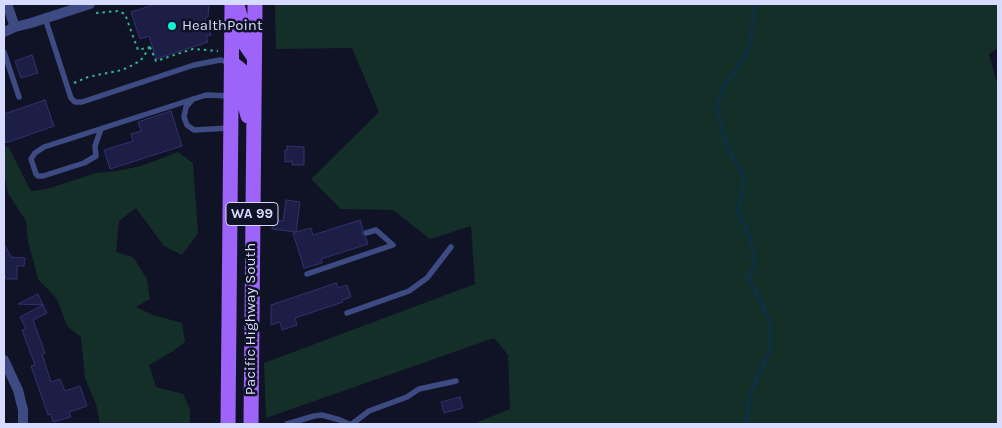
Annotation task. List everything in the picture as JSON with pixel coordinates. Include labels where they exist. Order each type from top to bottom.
[{"type":"main road","name":"Pacific Highway South","points":[[228,424],[231,96],[225,56],[232,4]]},
{"type":"main road","points":[[236,4],[243,28],[243,41],[254,57]]},
{"type":"main road","name":"Pacific Highway South","points":[[251,424],[255,4]]},
{"type":"main road","points":[[225,56],[242,72],[242,94],[253,134]]},
{"type":"street","points":[[7,4],[15,27]]},
{"type":"street","points":[[4,32],[45,18],[91,8]]},
{"type":"street","points":[[4,360],[18,390],[23,410],[23,424]]},
{"type":"lane","points":[[45,18],[71,98],[75,102],[82,102],[194,65],[220,60],[225,56]]},
{"type":"lane","points":[[4,52],[19,97]]},
{"type":"lane","points":[[101,129],[95,146],[96,156],[84,163],[44,176],[36,174],[31,159],[40,149],[101,129],[193,99],[206,95],[231,96]]},
{"type":"lane","points":[[193,99],[186,107],[184,117],[187,125],[194,130],[230,128]]},
{"type":"lane","points":[[307,274],[393,245],[376,230],[366,233]]},
{"type":"lane","points":[[347,313],[409,291],[428,278],[451,247]]},
{"type":"lane","points":[[287,424],[322,415],[350,424],[369,411],[407,397],[419,389],[456,381]]},
{"type":"path","points":[[91,8],[93,14],[118,11],[125,14],[138,50],[150,46]]},
{"type":"path","points":[[150,46],[156,61],[193,49],[225,56]]},
{"type":"path","points":[[67,86],[88,77],[122,70],[133,65],[141,60],[150,46]]},
{"type":"green space","points":[[275,4],[998,4],[998,48],[989,54],[998,86],[998,424],[473,424],[510,409],[508,355],[494,338],[266,418],[264,363],[475,284],[471,226],[430,239],[393,210],[341,209],[311,179],[379,112],[352,48],[276,49]]},
{"type":"green space","points":[[8,146],[31,191],[47,189],[96,173],[141,166],[178,152],[193,163],[198,233],[182,255],[164,246],[136,208],[119,221],[116,252],[133,257],[147,279],[150,299],[136,307],[153,315],[182,323],[185,342],[149,365],[156,387],[183,394],[190,409],[190,424],[100,424],[96,404],[85,378],[81,337],[67,326],[57,299],[38,279],[28,241],[26,221],[8,193],[4,174],[4,148]]},
{"type":"building","name":"HealthPoint","points":[[156,4],[209,4],[208,17],[205,18],[211,35],[206,36],[208,42],[156,59],[149,36],[140,39],[131,12]]},
{"type":"building","points":[[32,55],[38,73],[21,78],[15,61]]},
{"type":"building","points":[[45,100],[54,126],[6,143],[4,137],[4,114]]},
{"type":"building","points":[[171,111],[182,146],[110,169],[104,150],[133,141],[131,134],[141,131],[138,122]]},
{"type":"building","points":[[287,146],[304,147],[304,165],[292,165],[292,161],[285,162]]},
{"type":"building","points":[[286,200],[300,202],[296,232],[272,229],[273,220],[283,221]]},
{"type":"building","points":[[360,220],[363,229],[362,235],[366,238],[368,244],[321,259],[322,263],[304,268],[293,233],[311,228],[313,235]]},
{"type":"building","points":[[4,244],[11,257],[25,258],[24,266],[17,266],[17,279],[6,279],[4,273]]},
{"type":"building","points":[[336,283],[338,288],[347,285],[351,297],[342,300],[343,302],[295,318],[297,325],[282,330],[280,322],[271,325],[271,305]]},
{"type":"building","points":[[38,294],[43,305],[18,304]]},
{"type":"building","points":[[43,305],[47,313],[33,320],[45,353],[42,354],[51,382],[60,379],[65,391],[80,386],[87,406],[69,412],[71,417],[53,422],[51,414],[48,415],[31,366],[35,365],[22,330],[26,329],[20,317]]},
{"type":"building","points":[[460,397],[463,408],[444,413],[441,402]]},
{"type":"waterway","points":[[746,424],[750,394],[770,351],[769,319],[748,277],[754,266],[753,251],[750,238],[738,211],[744,183],[741,170],[732,157],[723,134],[717,106],[725,85],[743,60],[751,42],[754,4]]},
{"type":"place","name":"HealthPoint","points":[[172,26]]}]
